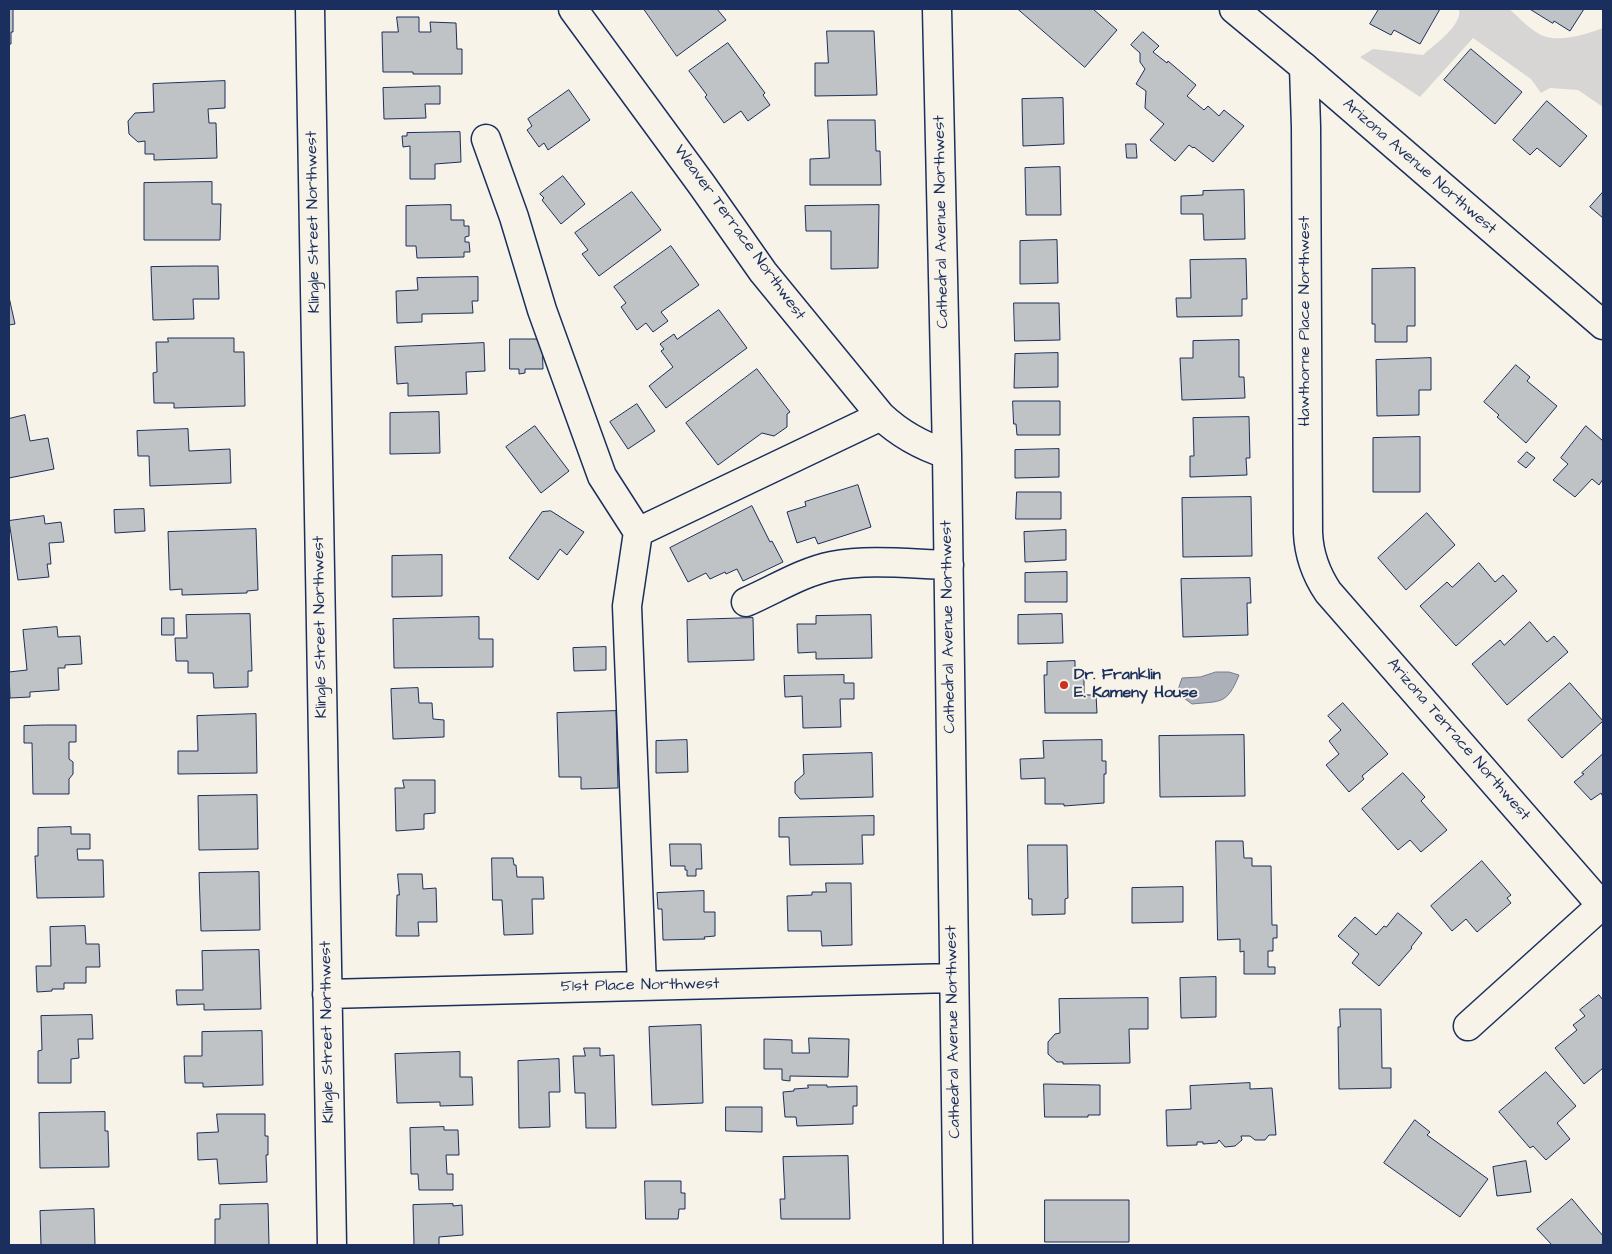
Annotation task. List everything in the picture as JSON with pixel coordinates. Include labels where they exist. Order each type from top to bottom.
[{"type":"street","name":"Klingle Street Northwest","points":[[310,9],[332,1245]]},
{"type":"street","name":"Weaver Terrace Northwest","points":[[573,9],[702,184],[763,272],[881,416],[909,438],[931,449],[947,454]]},
{"type":"street","name":"Cathedral Avenue Northwest","points":[[937,9],[947,454],[958,1245]]},
{"type":"street","name":"Arizona Avenue Northwest","points":[[1234,9],[1603,325]]},
{"type":"street","name":"Hawthorne Place Northwest","points":[[1304,67],[1308,533],[1309,546],[1317,573]]},
{"type":"street","points":[[486,139],[514,217],[542,310],[602,476],[638,532],[627,606],[642,986]]},
{"type":"street","points":[[638,532],[881,416]]},
{"type":"street","points":[[746,602],[809,573],[832,566],[860,563],[948,565]]},
{"type":"street","name":"Arizona Terrace Northwest","points":[[1317,573],[1328,592],[1603,906],[1468,1026]]},
{"type":"street","name":"51st Place Northwest","points":[[328,994],[953,978]]},
{"type":"shaded area","points":[[1459,9],[1509,9],[1532,30],[1551,38],[1569,38],[1603,28],[1603,107],[1578,90],[1550,88],[1541,93],[1531,79],[1473,38],[1420,97],[1360,57],[1373,49],[1423,55],[1457,22]]},
{"type":"shaded area","points":[[1216,672],[1229,672],[1239,675],[1231,692],[1222,700],[1192,704],[1177,693],[1182,678],[1200,677]]},
{"type":"building","points":[[9,9],[13,9],[11,44],[9,44]]},
{"type":"building","points":[[644,9],[717,9],[726,20],[677,56]]},
{"type":"building","points":[[1018,9],[1093,9],[1117,30],[1085,67]]},
{"type":"building","points":[[1379,9],[1440,9],[1420,44],[1394,30],[1391,35],[1370,24]]},
{"type":"building","points":[[1530,9],[1584,9],[1570,31]]},
{"type":"building","points":[[397,17],[419,17],[419,32],[431,32],[430,22],[456,23],[457,49],[462,49],[462,74],[383,72],[382,32],[398,32]]},
{"type":"building","points":[[827,31],[874,31],[877,95],[815,96],[815,63],[828,63]]},
{"type":"building","points":[[1143,32],[1159,46],[1153,52],[1167,63],[1168,61],[1196,85],[1187,96],[1204,110],[1208,106],[1219,116],[1224,110],[1244,126],[1213,162],[1189,145],[1175,161],[1150,140],[1164,124],[1145,108],[1146,91],[1136,84],[1145,69],[1140,62],[1140,53],[1131,45]]},
{"type":"building","points":[[728,43],[765,93],[763,95],[770,105],[748,121],[741,111],[724,123],[705,97],[707,95],[689,71]]},
{"type":"building","points":[[1471,49],[1522,92],[1495,124],[1444,80]]},
{"type":"building","points":[[225,81],[225,108],[208,109],[209,123],[216,123],[217,158],[154,160],[154,154],[145,154],[145,141],[138,142],[129,134],[128,121],[135,113],[154,112],[153,84]]},
{"type":"building","points":[[440,86],[440,104],[425,104],[426,118],[384,119],[383,88]]},
{"type":"building","points":[[569,90],[590,120],[548,150],[544,143],[539,147],[527,130],[532,126],[528,119]]},
{"type":"building","points":[[1063,98],[1064,144],[1023,146],[1022,99]]},
{"type":"building","points":[[1547,101],[1587,136],[1560,167],[1537,148],[1530,155],[1513,140]]},
{"type":"building","points":[[828,120],[875,120],[876,151],[880,151],[881,185],[810,185],[810,159],[829,158]]},
{"type":"building","points":[[460,132],[461,162],[435,164],[435,179],[410,179],[410,146],[403,147],[402,136],[407,136],[407,133]]},
{"type":"building","points":[[1126,144],[1136,144],[1137,158],[1127,158]]},
{"type":"building","points":[[1060,167],[1061,215],[1026,215],[1025,168]]},
{"type":"building","points":[[563,176],[585,204],[561,224],[542,200],[544,198],[540,194]]},
{"type":"building","points":[[212,182],[212,204],[221,204],[220,240],[144,240],[144,183]]},
{"type":"building","points":[[1244,190],[1245,239],[1204,240],[1203,214],[1181,214],[1181,196],[1203,195],[1203,191]]},
{"type":"building","points":[[632,192],[661,230],[599,276],[582,254],[588,250],[575,233]]},
{"type":"building","points":[[1603,192],[1603,218],[1590,207]]},
{"type":"building","points":[[451,205],[451,220],[464,220],[464,226],[469,226],[469,236],[465,237],[465,242],[469,242],[470,252],[464,252],[464,257],[417,258],[416,246],[406,246],[406,206]]},
{"type":"building","points":[[879,205],[878,268],[831,269],[831,231],[806,231],[805,206]]},
{"type":"building","points":[[1057,240],[1058,283],[1020,284],[1020,241]]},
{"type":"building","points":[[671,246],[699,285],[661,312],[668,321],[653,332],[646,323],[637,330],[621,307],[626,303],[614,287]]},
{"type":"building","points":[[1246,259],[1247,299],[1242,299],[1242,316],[1177,317],[1176,298],[1191,298],[1190,260]]},
{"type":"building","points":[[218,266],[219,299],[193,299],[194,319],[153,320],[151,267]]},
{"type":"building","points":[[1415,268],[1415,326],[1407,326],[1407,342],[1375,342],[1375,324],[1372,324],[1372,269]]},
{"type":"building","points":[[478,277],[478,301],[472,301],[473,313],[422,314],[422,322],[397,323],[396,291],[418,290],[417,278]]},
{"type":"building","points":[[9,297],[15,324],[9,325]]},
{"type":"building","points":[[1014,303],[1059,303],[1060,340],[1015,341]]},
{"type":"building","points":[[719,310],[747,348],[666,408],[649,386],[673,367],[661,351],[664,349],[660,344],[674,334],[677,339]]},
{"type":"building","points":[[168,338],[234,338],[234,352],[244,352],[245,406],[174,408],[174,403],[154,403],[153,373],[157,372],[156,342],[168,342]]},
{"type":"building","points":[[510,339],[542,339],[543,369],[525,369],[525,373],[519,374],[519,369],[510,369]]},
{"type":"building","points":[[1239,340],[1239,377],[1244,377],[1245,398],[1182,400],[1180,358],[1193,358],[1193,341]]},
{"type":"building","points":[[484,343],[485,371],[466,372],[467,394],[408,396],[408,383],[397,384],[395,347]]},
{"type":"building","points":[[1058,353],[1058,387],[1014,388],[1015,354]]},
{"type":"building","points":[[1431,358],[1431,390],[1419,390],[1419,415],[1377,416],[1376,360]]},
{"type":"building","points":[[1516,365],[1530,377],[1527,381],[1557,406],[1526,443],[1497,417],[1499,415],[1484,402]]},
{"type":"building","points":[[757,369],[790,412],[787,414],[787,427],[774,436],[762,433],[718,465],[686,423]]},
{"type":"building","points":[[1013,401],[1060,401],[1060,435],[1017,435],[1016,424],[1014,424]]},
{"type":"building","points":[[637,404],[655,431],[628,449],[610,422]]},
{"type":"building","points":[[439,412],[440,453],[390,454],[390,413]]},
{"type":"building","points":[[25,415],[30,441],[48,438],[54,469],[9,478],[9,419]]},
{"type":"building","points":[[1249,417],[1250,458],[1246,458],[1247,475],[1190,477],[1190,456],[1194,456],[1193,418]]},
{"type":"building","points":[[535,426],[569,471],[541,493],[506,447]]},
{"type":"building","points":[[1586,426],[1603,441],[1603,479],[1599,485],[1592,479],[1575,497],[1553,480],[1568,464],[1561,458]]},
{"type":"building","points":[[188,429],[189,451],[230,449],[231,483],[150,486],[149,456],[138,456],[137,431]]},
{"type":"building","points":[[1420,437],[1420,492],[1373,492],[1373,438]]},
{"type":"building","points":[[1059,449],[1059,477],[1015,478],[1015,450]]},
{"type":"building","points":[[1527,452],[1535,458],[1526,468],[1518,462]]},
{"type":"building","points":[[858,485],[871,527],[818,544],[815,537],[797,543],[787,512],[806,506],[805,502]]},
{"type":"building","points":[[1017,492],[1061,492],[1061,519],[1016,519]]},
{"type":"building","points":[[1251,497],[1252,556],[1183,557],[1182,498]]},
{"type":"building","points":[[752,506],[770,542],[772,541],[783,562],[743,581],[737,569],[710,579],[706,573],[688,582],[670,548]]},
{"type":"building","points":[[144,509],[145,531],[115,533],[114,510]]},
{"type":"building","points":[[551,511],[584,532],[567,555],[560,549],[538,580],[509,558],[542,512]]},
{"type":"building","points":[[1427,513],[1455,545],[1406,590],[1378,558]]},
{"type":"building","points":[[44,516],[45,524],[61,522],[64,542],[49,543],[51,564],[47,564],[49,577],[18,580],[9,521]]},
{"type":"building","points":[[256,529],[258,590],[247,591],[247,593],[182,595],[182,589],[170,590],[168,532]]},
{"type":"building","points":[[1066,530],[1066,560],[1025,562],[1024,532]]},
{"type":"building","points":[[442,555],[442,596],[392,597],[392,556]]},
{"type":"building","points":[[1479,563],[1495,582],[1503,575],[1517,591],[1456,646],[1420,606],[1447,582],[1452,587]]},
{"type":"building","points":[[1067,572],[1067,602],[1025,602],[1025,573]]},
{"type":"building","points":[[1250,578],[1251,603],[1247,603],[1248,635],[1183,637],[1181,579]]},
{"type":"building","points":[[250,614],[252,671],[248,671],[248,687],[214,688],[213,673],[188,673],[188,661],[176,661],[175,638],[187,638],[186,615]]},
{"type":"building","points":[[1062,614],[1063,643],[1018,644],[1018,615]]},
{"type":"building","points":[[871,615],[872,658],[816,659],[816,652],[798,653],[797,624],[816,624],[816,616]]},
{"type":"building","points":[[479,617],[479,639],[493,639],[493,667],[394,668],[393,619]]},
{"type":"building","points":[[162,618],[174,618],[174,635],[162,635]]},
{"type":"building","points":[[753,618],[754,660],[688,662],[687,620]]},
{"type":"building","points":[[1530,622],[1547,642],[1554,636],[1568,652],[1507,705],[1472,664],[1500,640],[1504,645]]},
{"type":"building","points":[[57,627],[58,637],[80,636],[82,664],[65,665],[65,668],[58,668],[59,690],[30,692],[30,697],[10,698],[9,672],[27,670],[23,630]]},
{"type":"building","points":[[606,647],[606,670],[574,671],[573,648]]},
{"type":"building","name":"Dr. Franklin E. Kameny House","points":[[1075,661],[1075,675],[1084,675],[1084,695],[1096,695],[1097,713],[1045,713],[1044,675],[1047,675],[1047,662]]},
{"type":"building","points":[[844,675],[844,683],[854,683],[854,699],[840,699],[841,727],[803,728],[802,696],[785,697],[784,676]]},
{"type":"building","points":[[1570,683],[1603,721],[1562,758],[1528,720]]},
{"type":"building","points":[[418,688],[419,703],[432,703],[433,719],[444,720],[444,737],[393,739],[391,689]]},
{"type":"building","points":[[1343,703],[1388,754],[1362,776],[1364,779],[1349,792],[1326,765],[1339,754],[1329,741],[1341,730],[1328,716]]},
{"type":"building","points":[[616,711],[618,788],[581,789],[581,777],[559,777],[557,713]]},
{"type":"building","points":[[256,714],[257,773],[178,774],[178,751],[198,751],[197,716]]},
{"type":"building","points":[[76,725],[76,742],[69,742],[69,759],[73,762],[73,774],[69,779],[69,794],[33,794],[32,743],[24,743],[24,726]]},
{"type":"building","points":[[1244,735],[1245,796],[1160,797],[1159,736]]},
{"type":"building","points":[[687,740],[688,772],[656,773],[656,741]]},
{"type":"building","points":[[1102,740],[1102,761],[1106,761],[1104,803],[1064,806],[1064,804],[1045,804],[1045,778],[1021,779],[1020,759],[1044,758],[1043,741]]},
{"type":"building","points":[[872,753],[873,797],[800,799],[795,793],[795,782],[804,774],[803,755]]},
{"type":"building","points":[[1603,754],[1603,797],[1601,793],[1591,800],[1574,782]]},
{"type":"building","points":[[1403,773],[1425,797],[1421,801],[1447,830],[1421,852],[1410,840],[1398,850],[1362,809]]},
{"type":"building","points":[[403,780],[435,780],[435,813],[424,814],[424,829],[396,831],[395,788],[404,788]]},
{"type":"building","points":[[257,795],[258,849],[199,850],[198,796]]},
{"type":"building","points":[[874,816],[874,835],[862,835],[863,864],[790,865],[789,837],[779,837],[779,818]]},
{"type":"building","points":[[71,827],[71,834],[90,834],[90,849],[77,849],[78,860],[103,860],[104,897],[37,898],[35,856],[38,856],[38,828]]},
{"type":"building","points":[[1216,841],[1243,841],[1244,858],[1252,858],[1252,866],[1271,866],[1272,925],[1277,925],[1277,938],[1273,938],[1273,951],[1268,951],[1268,967],[1275,967],[1275,974],[1244,974],[1244,951],[1240,952],[1240,939],[1218,940]]},
{"type":"building","points":[[670,844],[701,844],[702,869],[696,869],[696,876],[687,876],[685,866],[671,866]]},
{"type":"building","points":[[1028,845],[1067,845],[1068,898],[1065,899],[1065,914],[1032,915],[1032,899],[1029,899]]},
{"type":"building","points":[[492,858],[513,858],[517,877],[543,877],[544,899],[532,899],[533,934],[504,935],[502,900],[493,900]]},
{"type":"building","points":[[1482,861],[1511,895],[1507,898],[1511,903],[1477,932],[1466,919],[1452,931],[1431,906]]},
{"type":"building","points":[[259,872],[260,930],[201,931],[199,873]]},
{"type":"building","points":[[398,874],[422,874],[423,889],[436,888],[437,922],[418,922],[419,936],[396,936],[397,895],[399,895]]},
{"type":"building","points":[[826,883],[851,883],[852,945],[822,946],[821,931],[788,931],[787,896],[812,895],[812,892],[826,892]]},
{"type":"building","points":[[1183,887],[1183,922],[1132,923],[1132,888]]},
{"type":"building","points":[[704,891],[704,912],[715,912],[715,936],[704,937],[705,939],[663,940],[662,909],[658,909],[657,893]]},
{"type":"building","points":[[1398,913],[1422,933],[1412,948],[1379,986],[1352,963],[1359,954],[1338,936],[1355,917],[1376,935]]},
{"type":"building","points":[[85,926],[86,944],[99,944],[100,967],[86,967],[86,983],[64,983],[64,989],[37,992],[36,966],[51,966],[50,927]]},
{"type":"building","points":[[259,950],[261,1009],[204,1010],[204,1004],[177,1005],[176,990],[203,990],[202,951]]},
{"type":"building","points":[[1216,977],[1216,1017],[1181,1018],[1180,978]]},
{"type":"building","points":[[1599,995],[1603,1000],[1603,1068],[1584,1084],[1555,1048],[1577,1030],[1573,1025],[1585,1016],[1580,1010]]},
{"type":"building","points":[[1148,998],[1148,1029],[1129,1029],[1130,1063],[1063,1064],[1063,1062],[1057,1062],[1048,1054],[1048,1042],[1055,1034],[1060,1033],[1059,999]]},
{"type":"building","points":[[1340,1009],[1381,1009],[1382,1068],[1391,1068],[1391,1088],[1339,1089],[1338,1027],[1340,1027]]},
{"type":"building","points":[[92,1015],[93,1039],[78,1039],[79,1058],[71,1059],[71,1083],[38,1083],[38,1051],[42,1050],[41,1016]]},
{"type":"building","points":[[701,1025],[703,1103],[652,1105],[649,1027]]},
{"type":"building","points":[[262,1031],[263,1085],[203,1087],[203,1083],[185,1083],[184,1056],[202,1056],[202,1032]]},
{"type":"building","points":[[809,1038],[849,1039],[848,1077],[790,1076],[790,1081],[782,1080],[782,1069],[764,1069],[764,1039],[792,1040],[792,1053],[809,1053]]},
{"type":"building","points":[[584,1048],[600,1048],[600,1056],[614,1055],[616,1128],[586,1128],[585,1093],[575,1093],[573,1056],[585,1056]]},
{"type":"building","points":[[460,1052],[460,1077],[472,1077],[473,1105],[440,1106],[440,1102],[397,1103],[395,1054]]},
{"type":"building","points":[[559,1059],[560,1092],[549,1092],[550,1127],[519,1128],[518,1061]]},
{"type":"building","points":[[1546,1072],[1576,1106],[1557,1123],[1570,1139],[1546,1160],[1533,1146],[1530,1148],[1499,1112]]},
{"type":"building","points":[[1250,1083],[1250,1089],[1272,1088],[1276,1135],[1269,1135],[1265,1140],[1255,1140],[1250,1136],[1241,1136],[1242,1140],[1235,1146],[1225,1147],[1219,1140],[1217,1143],[1203,1144],[1203,1142],[1197,1142],[1197,1145],[1167,1146],[1166,1110],[1191,1109],[1190,1086]]},
{"type":"building","points":[[1044,1084],[1100,1085],[1100,1115],[1088,1115],[1088,1117],[1045,1117]]},
{"type":"building","points":[[808,1085],[827,1085],[827,1087],[857,1086],[857,1106],[853,1106],[853,1124],[797,1126],[796,1117],[785,1117],[783,1092],[808,1088]]},
{"type":"building","points":[[726,1107],[762,1107],[762,1132],[726,1131]]},
{"type":"building","points":[[105,1112],[105,1131],[108,1131],[109,1167],[40,1168],[39,1113]]},
{"type":"building","points":[[217,1114],[265,1114],[265,1136],[268,1136],[268,1155],[266,1155],[267,1182],[219,1184],[217,1159],[198,1160],[197,1133],[218,1132]]},
{"type":"building","points":[[1415,1120],[1430,1132],[1427,1135],[1488,1179],[1460,1217],[1384,1163]]},
{"type":"building","points":[[444,1127],[444,1130],[458,1130],[459,1155],[446,1155],[447,1174],[453,1174],[453,1190],[419,1190],[418,1174],[411,1174],[410,1128]]},
{"type":"building","points":[[848,1156],[850,1219],[781,1219],[780,1199],[785,1199],[783,1157]]},
{"type":"building","points":[[1526,1161],[1531,1192],[1497,1196],[1493,1167]]},
{"type":"building","points":[[645,1181],[681,1181],[681,1193],[685,1193],[685,1209],[679,1209],[678,1219],[646,1219]]},
{"type":"building","points":[[1572,1199],[1603,1236],[1603,1245],[1552,1245],[1537,1229]]},
{"type":"building","points":[[1045,1200],[1129,1200],[1129,1242],[1045,1242]]},
{"type":"building","points":[[268,1204],[269,1245],[215,1245],[215,1219],[220,1219],[220,1205]]},
{"type":"building","points":[[453,1204],[453,1206],[462,1205],[463,1235],[439,1237],[439,1245],[414,1245],[413,1205]]},
{"type":"building","points":[[94,1209],[95,1245],[41,1245],[40,1211]]},
{"type":"place","name":"Dr. Franklin E. Kameny House","points":[[1064,685]]}]
